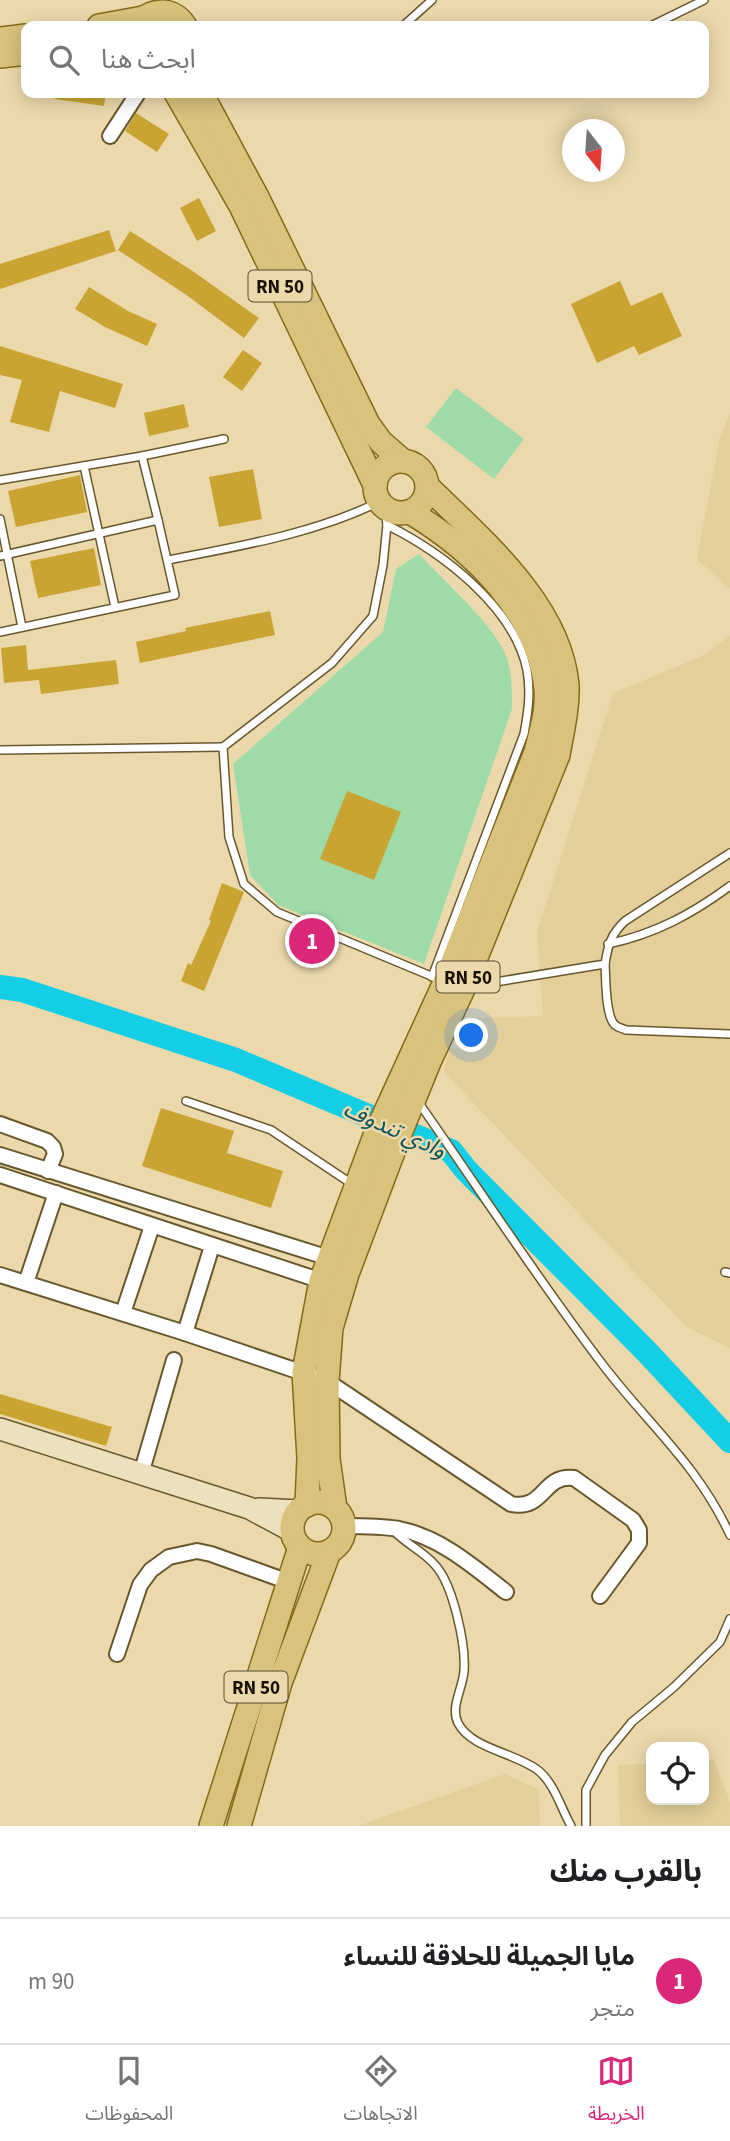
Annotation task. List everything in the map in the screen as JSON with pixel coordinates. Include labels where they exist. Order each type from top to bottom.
[{"type":"main road","points":[[120,21],[147,14]]},
{"type":"main road","points":[[0,39],[21,37]]},
{"type":"main road","points":[[0,56],[21,54]]},
{"type":"main road","name":"RN 50","points":[[179,98],[241,206],[382,505]]},
{"type":"main road","name":"RN 50","points":[[204,98],[257,197],[368,424],[381,442],[403,461]]},
{"type":"main road","points":[[403,461],[411,462],[423,472],[428,487],[422,503],[410,512],[401,513],[382,505],[381,470],[387,464],[403,461]]},
{"type":"main road","name":"RN 50","points":[[339,1517],[328,1459],[327,1381],[332,1284],[328,1258],[376,1133],[558,755],[564,722],[567,685],[550,625],[539,606],[504,565],[428,487]]},
{"type":"main road","name":"RN 50","points":[[211,1826],[289,1582],[309,1458],[304,1373],[332,1284],[414,1097],[447,982],[536,752],[544,720],[546,690],[539,653],[522,615],[488,576],[440,531],[410,512]]},
{"type":"main road","points":[[0,1429],[299,1524]]},
{"type":"main road","points":[[326,1503],[339,1517],[343,1536],[329,1552],[309,1552],[299,1524],[326,1503]]},
{"type":"main road","name":"RN 50","points":[[239,1826],[280,1684],[329,1552]]},
{"type":"street","points":[[110,136],[135,98]]},
{"type":"street","points":[[0,1124],[47,1142],[53,1147],[55,1154],[48,1171]]},
{"type":"street","points":[[0,1155],[328,1258]]},
{"type":"street","points":[[0,1175],[332,1284]]},
{"type":"street","points":[[26,1283],[56,1193]]},
{"type":"street","points":[[122,1313],[152,1226]]},
{"type":"street","points":[[185,1333],[212,1246]]},
{"type":"street","points":[[0,1275],[327,1381],[511,1504],[522,1506],[533,1502],[555,1480],[574,1478],[633,1520],[639,1530],[639,1543],[600,1596]]},
{"type":"street","points":[[141,1474],[174,1360]]},
{"type":"street","points":[[339,1517],[418,1534],[440,1544],[506,1592]]},
{"type":"street","points":[[117,1654],[140,1585],[151,1570],[169,1557],[197,1551],[289,1582]]},
{"type":"lane","points":[[409,21],[432,0]]},
{"type":"lane","points":[[661,21],[704,0]]},
{"type":"lane","points":[[0,480],[224,439]]},
{"type":"lane","points":[[0,632],[175,595],[142,456]]},
{"type":"lane","points":[[84,466],[116,607]]},
{"type":"lane","points":[[168,560],[275,539],[382,505]]},
{"type":"lane","points":[[0,750],[223,747],[332,663],[373,615],[383,565],[382,505]]},
{"type":"lane","points":[[382,505],[491,603],[516,639],[527,669],[529,705],[524,734],[447,982]]},
{"type":"lane","points":[[0,519],[4,556],[22,626]]},
{"type":"lane","points":[[4,556],[158,520]]},
{"type":"lane","points":[[223,747],[229,836],[244,884],[277,912],[447,982],[606,964]]},
{"type":"lane","points":[[730,853],[625,921],[613,932],[608,944],[606,964],[608,1006],[615,1025],[626,1030],[730,1034]]},
{"type":"lane","points":[[608,944],[652,932],[685,916],[730,886]]},
{"type":"lane","points":[[414,1097],[564,1313],[605,1368],[682,1457],[718,1509],[730,1535]]},
{"type":"lane","points":[[186,1101],[271,1130],[356,1186]]},
{"type":"lane","points":[[391,1528],[401,1539],[435,1564],[445,1579],[463,1645],[464,1673],[455,1716],[459,1726],[480,1743],[528,1762],[542,1774],[555,1791],[571,1826]]},
{"type":"lane","points":[[586,1826],[586,1790],[605,1755],[632,1723],[720,1642],[730,1619]]},
{"type":"shaded area","points":[[730,414],[730,589],[697,559],[720,437]]},
{"type":"shaded area","points":[[730,635],[730,1348],[687,1327],[444,1072],[449,1048],[469,1048],[472,1018],[543,1016],[537,932],[613,693],[705,655]]},
{"type":"shaded area","points":[[709,1760],[714,1760],[730,1802],[730,1826],[620,1826],[618,1765],[646,1764],[646,1805],[709,1805]]},
{"type":"shaded area","points":[[505,1774],[539,1790],[540,1826],[358,1826]]},
{"type":"green space","points":[[456,388],[524,439],[494,479],[426,427]]},
{"type":"green space","points":[[419,554],[494,635],[508,661],[512,697],[512,709],[424,964],[278,905],[250,875],[233,764],[383,632],[396,569]]},
{"type":"building","points":[[55,98],[105,98],[104,106]]},
{"type":"building","points":[[136,113],[169,134],[157,152],[125,131]]},
{"type":"building","points":[[199,198],[216,231],[197,241],[180,208]]},
{"type":"building","points":[[109,230],[116,251],[0,289],[0,264]]},
{"type":"building","points":[[130,231],[259,318],[244,338],[185,294],[118,250]]},
{"type":"building","points":[[620,281],[631,306],[662,292],[682,336],[639,355],[634,346],[597,363],[571,304]]},
{"type":"building","points":[[89,287],[128,311],[157,324],[147,346],[105,327],[75,309]]},
{"type":"building","points":[[0,346],[123,384],[115,408],[60,391],[49,432],[10,422],[22,380],[0,375]]},
{"type":"building","points":[[243,350],[262,363],[242,391],[223,377]]},
{"type":"building","points":[[184,404],[189,427],[149,436],[144,413]]},
{"type":"building","points":[[253,469],[262,519],[219,527],[209,477]]},
{"type":"building","points":[[80,475],[87,512],[16,527],[8,491]]},
{"type":"building","points":[[94,548],[101,585],[38,598],[30,561]]},
{"type":"building","points":[[270,611],[275,635],[140,663],[136,642],[186,631],[185,628]]},
{"type":"building","points":[[26,645],[28,670],[116,660],[119,684],[41,694],[39,680],[4,683],[1,648]]},
{"type":"building","points":[[347,791],[401,812],[374,880],[320,859]]},
{"type":"building","points":[[222,883],[244,892],[204,991],[181,981],[211,921],[209,920]]},
{"type":"building","points":[[302,929],[326,939],[319,954],[296,946]]},
{"type":"building","points":[[161,1108],[234,1131],[227,1153],[283,1171],[271,1208],[142,1166]]},
{"type":"building","points":[[0,1394],[112,1427],[106,1446],[0,1414]]},
{"type":"waterway","name":"وادي تندوف","points":[[0,987],[22,990],[236,1060],[451,1151],[466,1170],[646,1351],[730,1441]]},
{"type":"place","name":"مايا الجميلة للحلاقة للنساء","points":[[312,941]]}]
